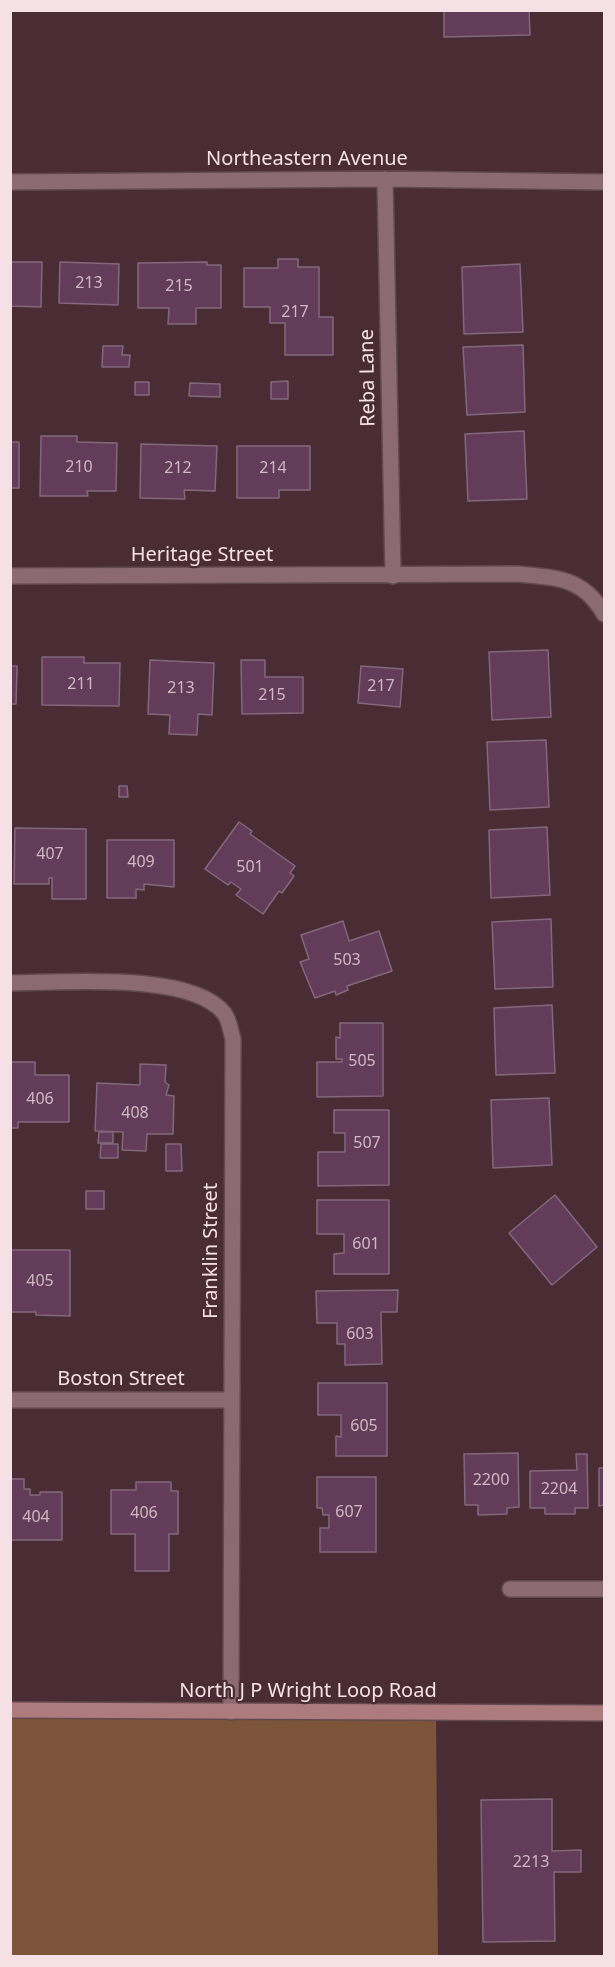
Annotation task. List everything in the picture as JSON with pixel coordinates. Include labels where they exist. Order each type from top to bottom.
[{"type":"main road","name":"North J P Wright Loop Road","points":[[10,1710],[604,1713]]},
{"type":"street","name":"Northeastern Avenue","points":[[10,182],[385,179],[604,182]]},
{"type":"street","name":"Reba Lane","points":[[385,179],[393,576]]},
{"type":"street","name":"Heritage Street","points":[[10,576],[518,574],[575,582],[590,594],[604,614]]},
{"type":"street","name":"Franklin Street","points":[[10,983],[127,983],[168,987],[201,995],[225,1014],[233,1039],[231,1712]]},
{"type":"street","name":"Boston Street","points":[[10,1400],[231,1400]]},
{"type":"street","points":[[510,1589],[604,1589]]},
{"type":"shaded area","points":[[11,1710],[436,1713],[438,1956],[11,1956]]},
{"type":"building","points":[[444,10],[529,10],[530,35],[444,37]]},
{"type":"building","points":[[278,259],[298,259],[298,267],[319,267],[319,317],[333,317],[333,355],[285,355],[285,323],[270,323],[270,307],[244,307],[244,268],[278,268]]},
{"type":"building","points":[[10,262],[42,262],[41,307],[10,306]]},
{"type":"building","points":[[60,262],[119,264],[118,305],[59,303]]},
{"type":"building","points":[[207,262],[207,265],[221,265],[221,308],[196,308],[196,324],[168,324],[169,308],[138,308],[138,263]]},
{"type":"building","points":[[520,264],[523,332],[464,334],[462,267]]},
{"type":"building","points":[[523,345],[525,412],[467,415],[463,347]]},
{"type":"building","points":[[103,346],[123,346],[122,355],[130,355],[129,367],[102,367]]},
{"type":"building","points":[[288,381],[288,399],[271,399],[271,382]]},
{"type":"building","points":[[135,382],[149,382],[149,395],[135,395]]},
{"type":"building","points":[[190,383],[220,384],[220,397],[189,396]]},
{"type":"building","points":[[524,431],[527,499],[468,501],[465,434]]},
{"type":"building","points":[[41,436],[77,436],[77,442],[117,443],[116,491],[87,491],[88,496],[40,496]]},
{"type":"building","points":[[10,442],[19,442],[19,488],[10,488]]},
{"type":"building","points":[[141,444],[217,446],[215,491],[184,490],[185,499],[140,498]]},
{"type":"building","points":[[237,446],[310,446],[310,490],[279,490],[279,498],[237,498]]},
{"type":"building","points":[[548,650],[551,717],[492,720],[489,652]]},
{"type":"building","points":[[42,657],[84,657],[84,663],[120,663],[119,706],[42,705]]},
{"type":"building","points":[[150,660],[214,663],[212,715],[198,714],[197,735],[169,734],[170,715],[148,714]]},
{"type":"building","points":[[241,660],[265,660],[265,677],[303,677],[303,713],[242,714]]},
{"type":"building","points":[[10,666],[17,666],[16,704],[10,704]]},
{"type":"building","points":[[361,666],[403,669],[400,707],[358,703]]},
{"type":"building","points":[[546,740],[549,807],[490,810],[487,742]]},
{"type":"building","points":[[119,786],[127,786],[128,797],[119,797]]},
{"type":"building","points":[[239,822],[252,831],[250,834],[295,866],[290,873],[294,876],[282,893],[279,891],[263,914],[236,895],[241,889],[231,882],[228,885],[205,869]]},
{"type":"building","points":[[547,827],[550,895],[491,898],[489,830]]},
{"type":"building","points":[[15,828],[86,829],[86,899],[52,899],[52,878],[49,878],[49,884],[14,884]]},
{"type":"building","points":[[107,840],[174,840],[174,887],[144,884],[144,890],[136,889],[136,898],[107,898]]},
{"type":"building","points":[[551,919],[553,987],[495,989],[492,922]]},
{"type":"building","points":[[343,921],[349,941],[379,931],[392,971],[347,986],[348,990],[336,995],[335,991],[315,998],[300,962],[309,959],[301,935]]},
{"type":"building","points":[[552,1005],[555,1073],[496,1075],[494,1008]]},
{"type":"building","points":[[340,1023],[383,1023],[383,1096],[317,1097],[317,1062],[342,1062],[342,1059],[336,1059],[336,1037],[340,1038]]},
{"type":"building","points":[[10,1062],[35,1062],[35,1075],[69,1075],[69,1122],[18,1122],[18,1128],[10,1128]]},
{"type":"building","points":[[140,1064],[166,1065],[165,1082],[169,1085],[166,1095],[174,1096],[173,1134],[147,1134],[146,1151],[122,1150],[123,1132],[95,1131],[97,1083],[140,1085]]},
{"type":"building","points":[[549,1098],[552,1165],[493,1168],[491,1100]]},
{"type":"building","points":[[334,1110],[389,1110],[389,1185],[318,1186],[318,1152],[345,1152],[345,1133],[334,1133]]},
{"type":"building","points":[[99,1132],[113,1132],[113,1143],[98,1143]]},
{"type":"building","points":[[101,1144],[118,1144],[118,1158],[100,1158]]},
{"type":"building","points":[[166,1144],[181,1144],[182,1171],[166,1171]]},
{"type":"building","points":[[86,1191],[104,1191],[104,1209],[86,1209]]},
{"type":"building","points":[[555,1195],[597,1247],[552,1285],[509,1233]]},
{"type":"building","points":[[317,1200],[389,1200],[389,1274],[334,1274],[334,1254],[344,1253],[344,1234],[317,1234]]},
{"type":"building","points":[[10,1250],[70,1250],[70,1316],[10,1312]]},
{"type":"building","points":[[398,1290],[397,1312],[381,1312],[382,1364],[345,1365],[345,1344],[337,1344],[337,1323],[317,1323],[316,1291]]},
{"type":"building","points":[[318,1383],[387,1383],[387,1456],[336,1456],[336,1436],[341,1437],[341,1415],[318,1415]]},
{"type":"building","points":[[518,1453],[519,1507],[507,1508],[507,1514],[478,1515],[478,1505],[465,1505],[464,1454]]},
{"type":"building","points":[[576,1454],[587,1454],[588,1508],[575,1508],[575,1514],[545,1514],[545,1508],[530,1508],[530,1471],[577,1470]]},
{"type":"building","points":[[599,1468],[604,1468],[604,1505],[599,1506]]},
{"type":"building","points":[[317,1477],[376,1477],[376,1552],[320,1552],[320,1528],[329,1528],[329,1515],[323,1515],[322,1508],[317,1508]]},
{"type":"building","points":[[10,1479],[24,1479],[24,1489],[30,1489],[30,1495],[40,1495],[40,1492],[62,1492],[62,1540],[10,1540]]},
{"type":"building","points":[[136,1482],[171,1482],[171,1491],[178,1491],[178,1534],[169,1534],[169,1571],[135,1571],[135,1534],[111,1534],[111,1490],[136,1490]]},
{"type":"building","points":[[552,1799],[552,1851],[581,1850],[581,1872],[554,1872],[555,1941],[483,1942],[481,1800]]}]
